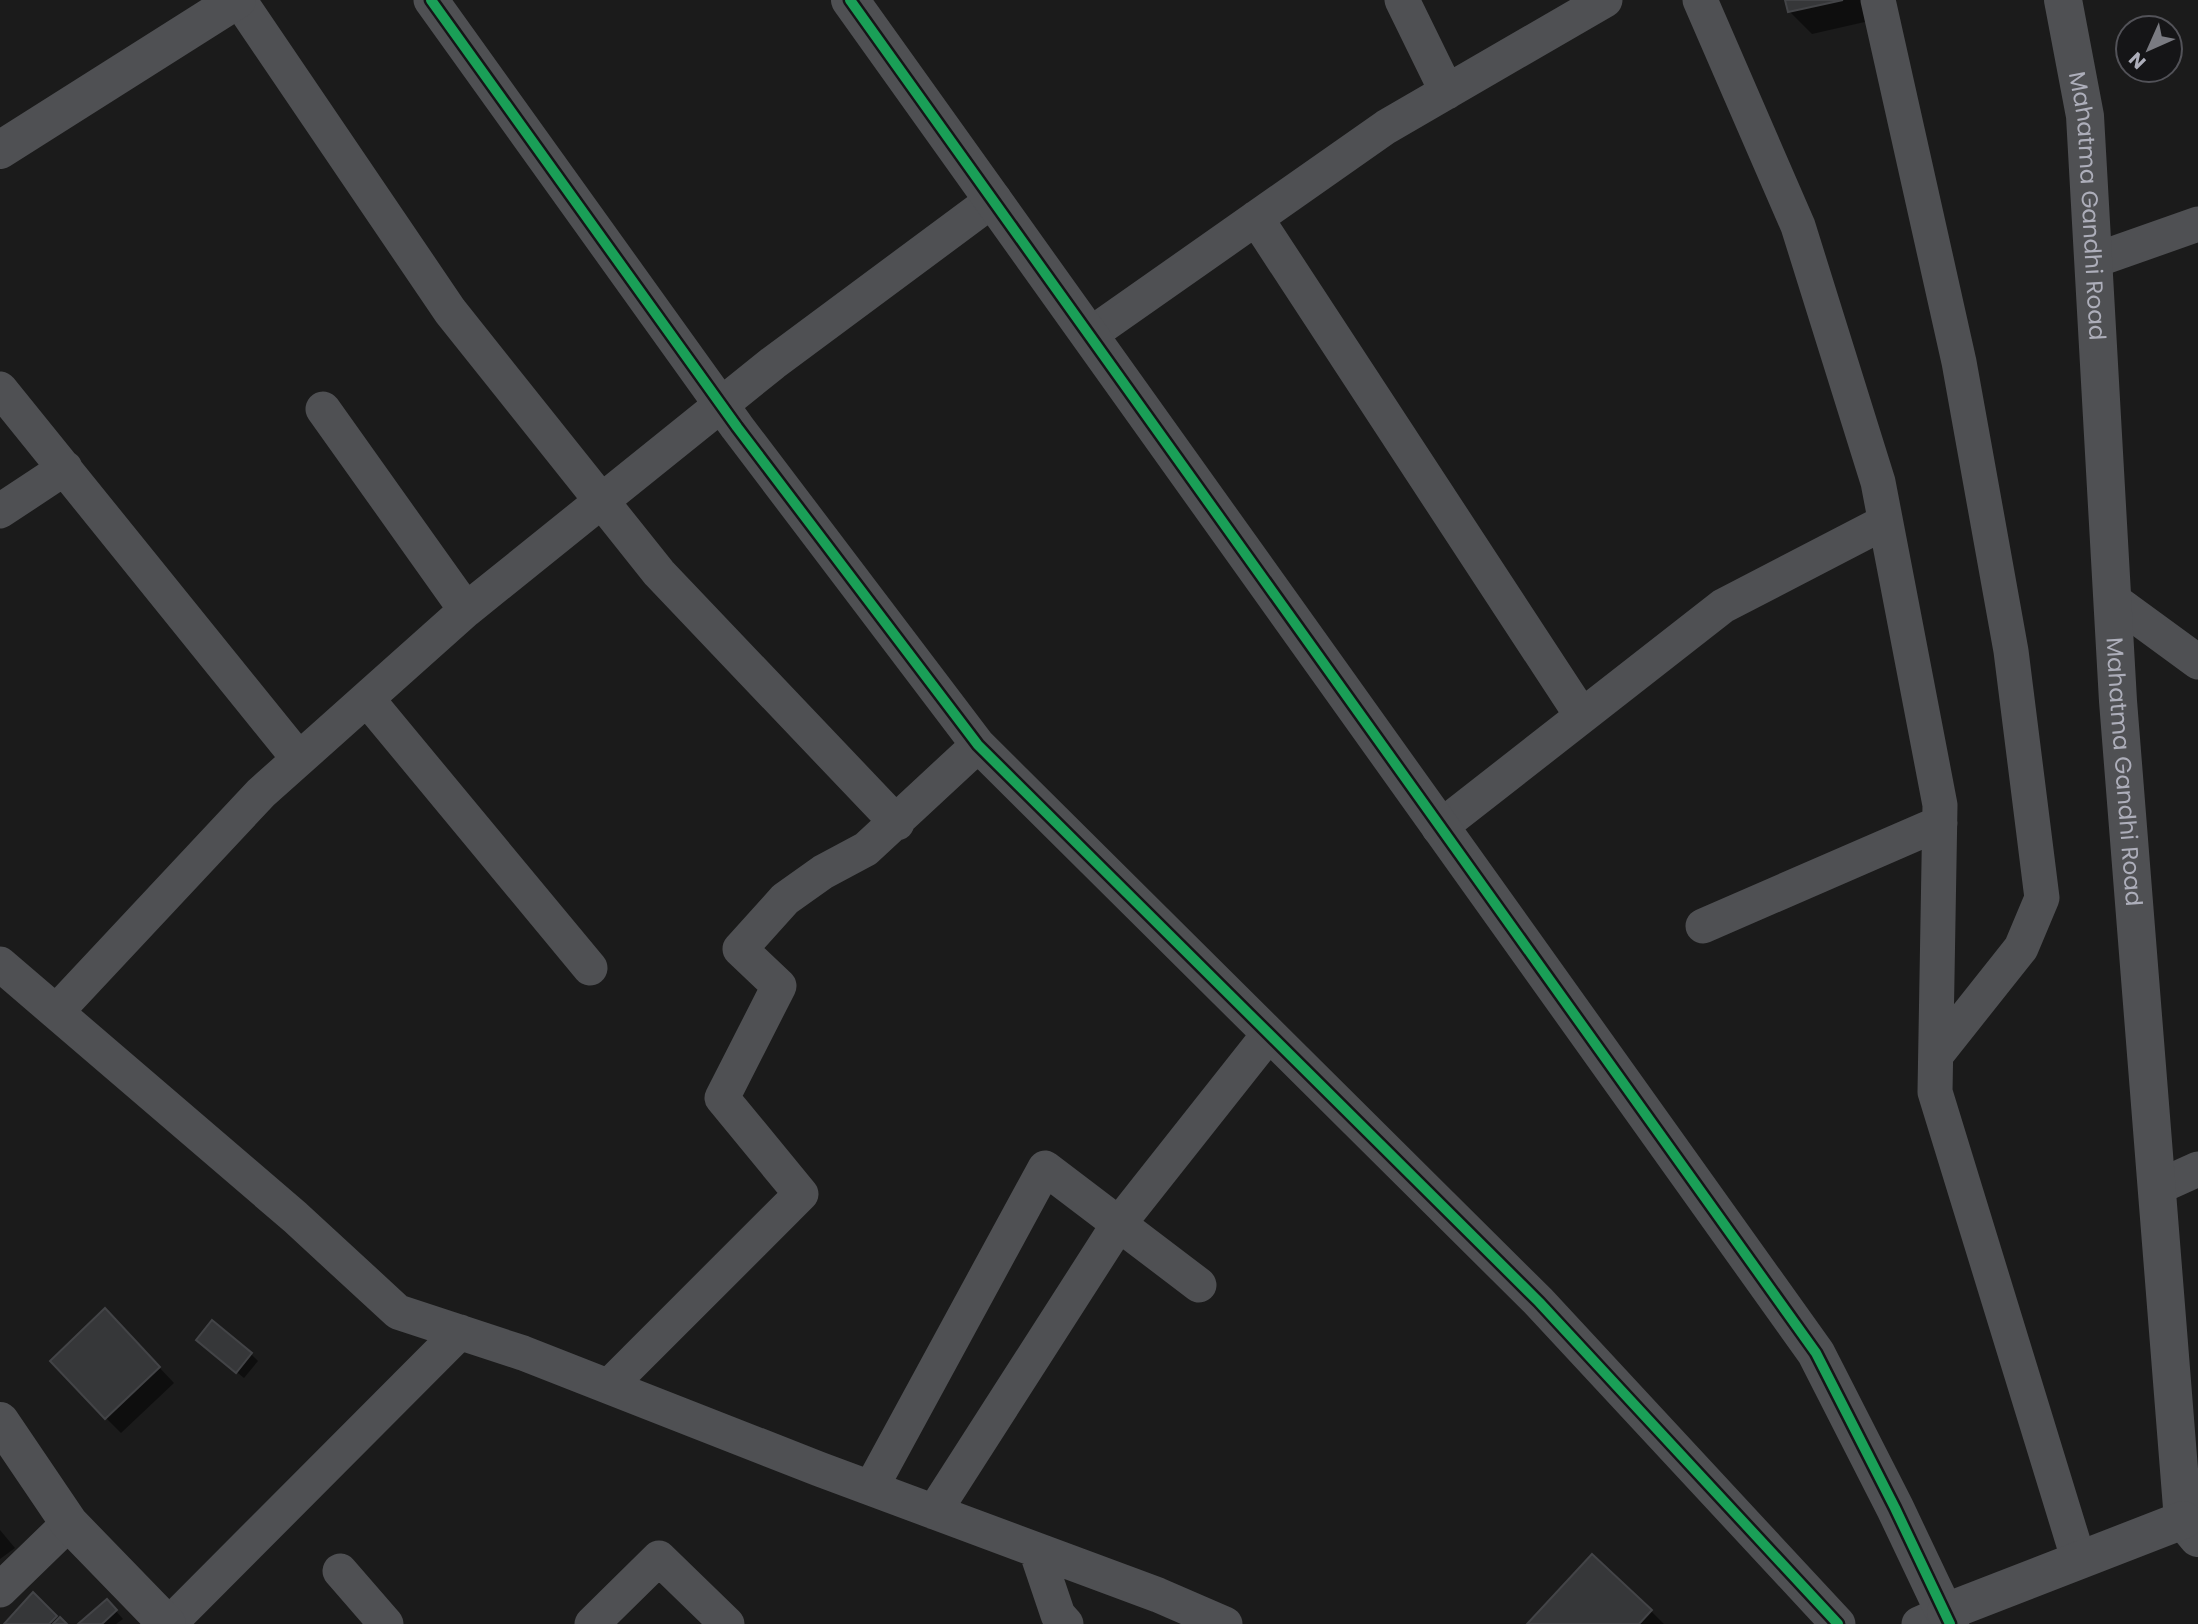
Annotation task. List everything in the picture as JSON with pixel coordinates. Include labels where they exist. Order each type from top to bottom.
[{"type":"street","points":[[0,150],[238,0],[450,311],[659,573],[897,823]]},
{"type":"street","points":[[431,0],[721,405],[978,745],[1539,1302],[1838,1624]]},
{"type":"street","points":[[850,0],[1816,1353],[1938,1620],[2079,1560],[2191,1529]]},
{"type":"street","points":[[1402,0],[1447,92]]},
{"type":"street","points":[[1091,334],[1386,127],[1605,0]]},
{"type":"street","points":[[1700,0],[1798,226],[1878,482],[1940,805],[1935,1092],[2079,1560]]},
{"type":"street","points":[[1878,0],[1959,362],[2011,651],[2042,898],[2021,948],[1936,1055]]},
{"type":"street","name":"Mahatma Gandhi Road","points":[[2063,0],[2085,116],[2112,599],[2156,1188],[2191,1529]]},
{"type":"street","points":[[56,1012],[261,793],[466,610],[721,405],[994,199]]},
{"type":"street","points":[[1256,218],[1582,716]]},
{"type":"street","points":[[2093,261],[2198,224]]},
{"type":"street","points":[[0,389],[299,759]]},
{"type":"street","points":[[323,409],[466,610]]},
{"type":"street","points":[[0,511],[65,468]]},
{"type":"street","points":[[1439,828],[1723,606],[1885,522]]},
{"type":"street","points":[[2112,599],[2198,662]]},
{"type":"street","points":[[367,699],[590,968]]},
{"type":"street","points":[[609,1386],[800,1194],[722,1098],[779,986],[740,949],[785,899],[823,872],[866,849],[978,745]]},
{"type":"street","points":[[1703,926],[1940,823]]},
{"type":"street","points":[[0,964],[295,1217],[398,1312],[609,1386],[1226,1624]]},
{"type":"street","points":[[934,1512],[1118,1224],[1269,1034]]},
{"type":"street","points":[[872,1488],[1045,1168],[1199,1285]]},
{"type":"street","points":[[2156,1188],[2198,1170]]},
{"type":"street","points":[[0,1422],[69,1523],[168,1624],[460,1332]]},
{"type":"street","points":[[0,1590],[69,1523]]},
{"type":"street","points":[[1036,1550],[1058,1615],[1066,1624]]},
{"type":"street","points":[[592,1624],[659,1558],[727,1624]]},
{"type":"street","points":[[340,1570],[386,1624]]},
{"type":"building","points":[[1785,0],[1843,0],[1788,12]]},
{"type":"building","points":[[105,1308],[160,1367],[105,1419],[50,1361]]},
{"type":"building","points":[[212,1320],[252,1353],[236,1373],[196,1340]]},
{"type":"building","points":[[1592,1554],[1652,1610],[1639,1624],[1527,1624]]},
{"type":"building","points":[[33,1592],[57,1616],[49,1624],[4,1624]]},
{"type":"building","points":[[107,1599],[117,1610],[102,1624],[78,1624]]},
{"type":"building","points":[[60,1617],[67,1624],[53,1624]]},
{"type":"cycle path","points":[[431,0],[737,427],[978,745],[1539,1302],[1838,1624]]},
{"type":"cycle path","points":[[850,0],[1816,1353],[1895,1508],[1950,1624]]}]
